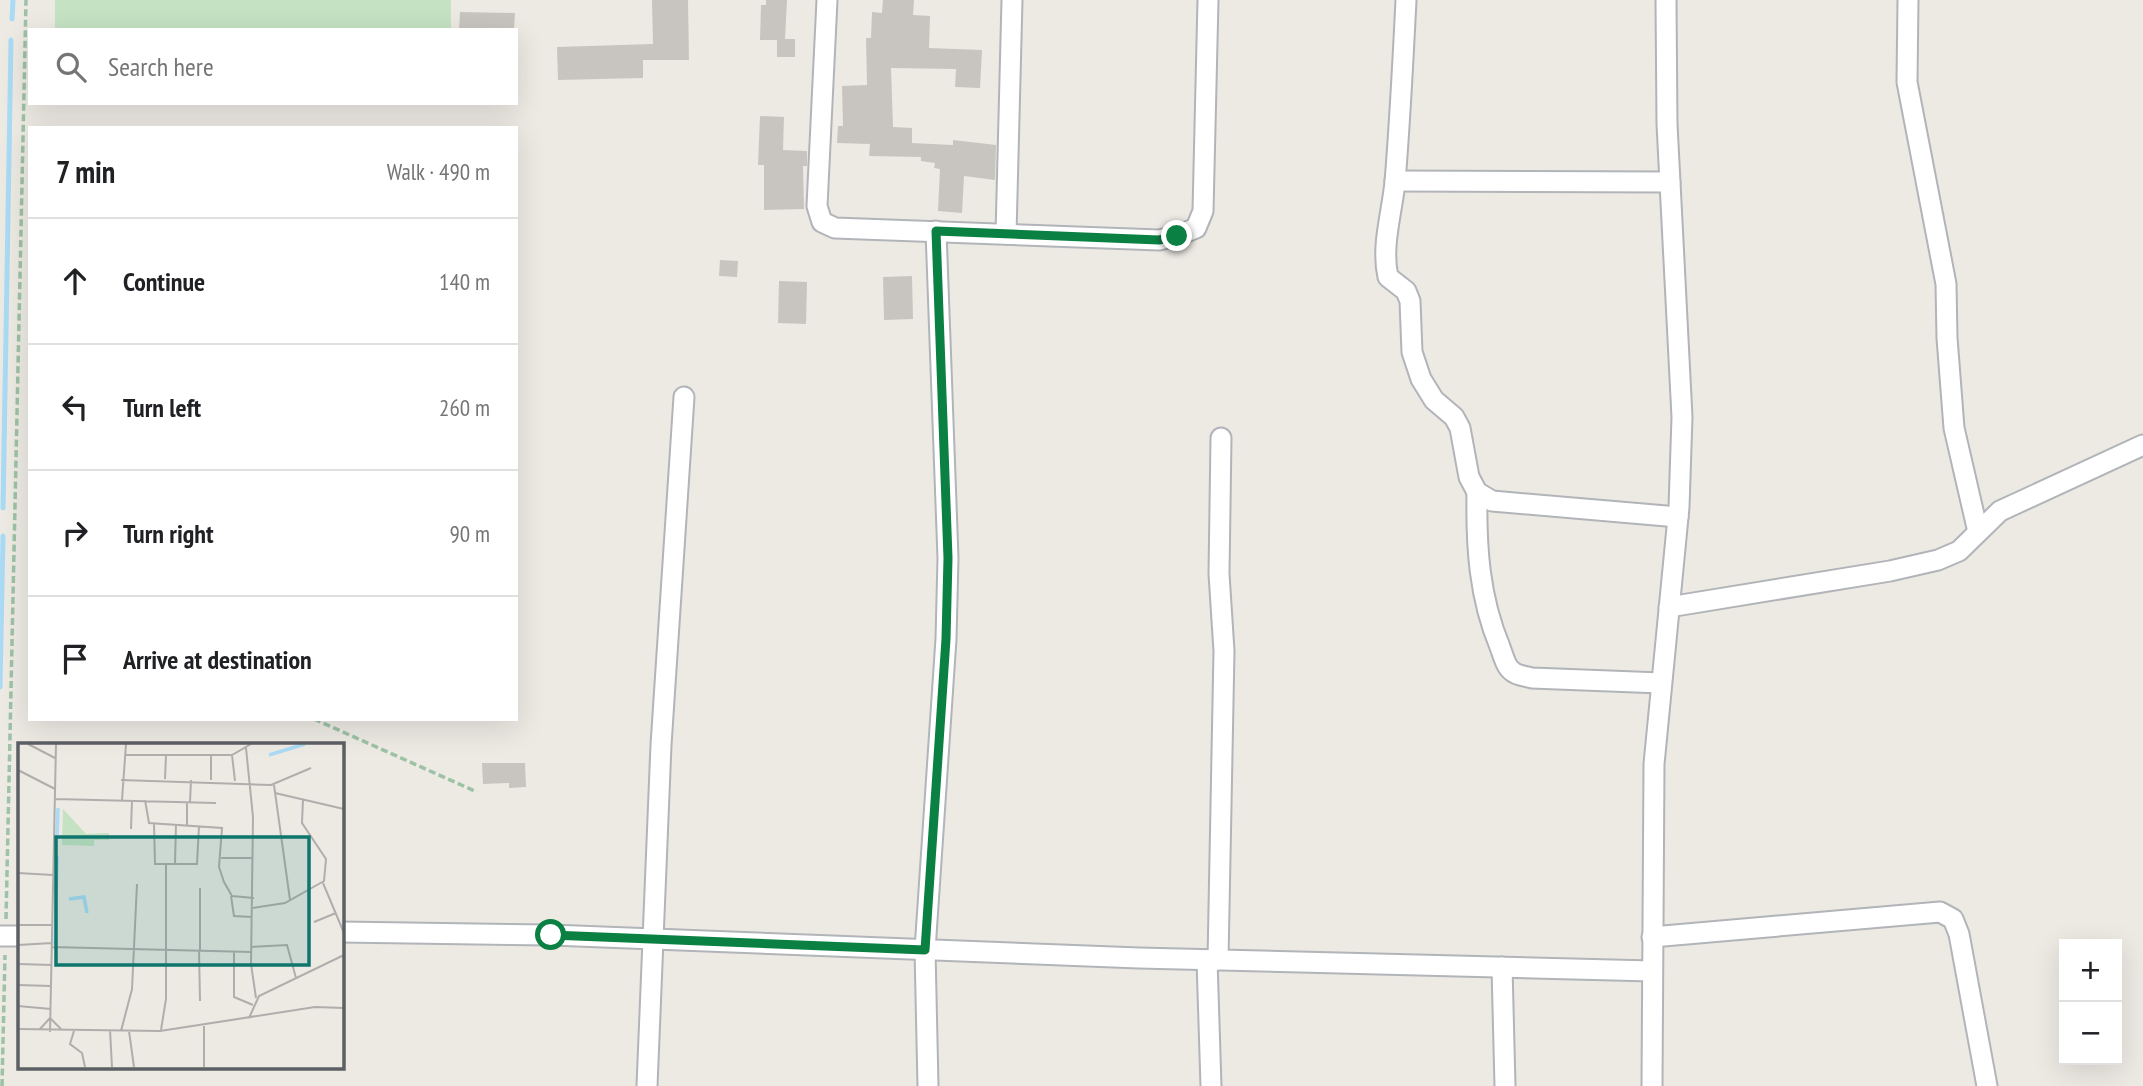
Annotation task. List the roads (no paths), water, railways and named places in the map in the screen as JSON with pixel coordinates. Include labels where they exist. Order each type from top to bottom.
[{"type":"street","points":[[827,0],[817,206],[822,222],[835,228],[1159,240],[1196,228],[1203,211],[1208,0]]},
{"type":"street","points":[[1006,234],[1012,0]]},
{"type":"street","points":[[1406,0],[1400,124],[1384,259],[1388,277],[1406,291],[1410,301],[1412,352],[1421,379],[1434,400],[1454,418],[1460,428],[1469,477],[1477,492],[1476,539],[1481,586],[1496,638],[1510,670],[1518,675],[1532,678],[1661,683]]},
{"type":"street","points":[[1652,1086],[1654,764],[1678,517],[1682,417],[1670,182],[1666,0]]},
{"type":"street","points":[[1908,0],[1907,82],[1946,284],[1954,428],[1978,532]]},
{"type":"street","points":[[1395,181],[1670,182]]},
{"type":"street","points":[[928,1086],[925,950],[946,639],[948,558],[936,231]]},
{"type":"street","points":[[647,1086],[661,745],[684,397]]},
{"type":"street","points":[[1211,1086],[1212,960],[1224,650],[1219,575],[1220,438]]},
{"type":"street","points":[[1669,607],[1938,561],[1959,551],[2000,512],[2143,445]]},
{"type":"street","points":[[1477,492],[1492,501],[1678,517]]},
{"type":"street","points":[[1652,937],[1940,912],[1953,919],[1959,934],[1987,1086]]},
{"type":"street","points":[[343,932],[551,935],[1212,960],[1652,971]]},
{"type":"street","points":[[1503,967],[1505,1086]]},
{"type":"waterway","points":[[12,19],[13,0]]},
{"type":"waterway","points":[[3,508],[11,40]]},
{"type":"waterway","points":[[0,687],[3,536]]}]
